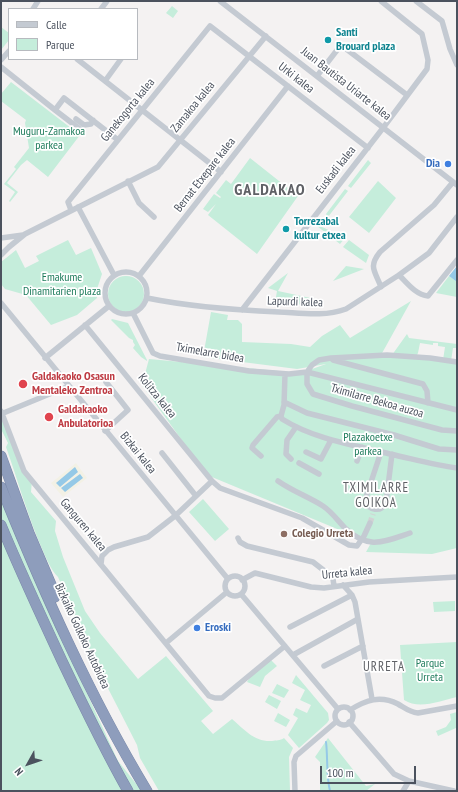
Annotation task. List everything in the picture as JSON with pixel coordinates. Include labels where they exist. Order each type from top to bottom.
[{"type":"highway","points":[[1,456],[29,533],[52,587],[66,635]]},
{"type":"highway","name":"Bizkaiko Golkoko Autobidea","points":[[1,487],[19,531],[66,635],[119,742],[147,791]]},
{"type":"highway","points":[[1,524],[49,634],[102,743],[128,791]]},
{"type":"highway","points":[[1,541],[17,576],[49,634]]},
{"type":"street","name":"Juan Bautista Uriarte kalea","points":[[220,1],[228,3],[266,36],[455,184]]},
{"type":"street","name":"Euskadi kalea","points":[[242,310],[368,148],[427,69],[428,60],[422,34],[381,1]]},
{"type":"street","points":[[416,1],[442,21],[457,65]]},
{"type":"street","name":"Urki kalea","points":[[210,26],[368,148]]},
{"type":"street","name":"Ganekogorta kalea","points":[[71,210],[68,202],[210,26]]},
{"type":"street","name":"Zamakoa kalea","points":[[1,255],[25,234],[158,167],[266,36]]},
{"type":"street","points":[[317,76],[341,45],[408,95]]},
{"type":"street","points":[[1,60],[8,52]]},
{"type":"street","points":[[78,60],[221,172]]},
{"type":"street","points":[[105,81],[120,60]]},
{"type":"street","points":[[1,67],[81,130]]},
{"type":"street","name":"Bernat Etxepare kalea","points":[[139,276],[288,86]]},
{"type":"street","points":[[55,110],[64,98],[118,140]]},
{"type":"street","points":[[76,119],[84,125],[91,124],[94,120]]},
{"type":"street","points":[[128,181],[139,204],[154,217]]},
{"type":"street","points":[[381,286],[372,266],[374,260],[380,252],[434,205],[455,184]]},
{"type":"street","points":[[78,207],[114,275]]},
{"type":"street","name":"Lapurdi kalea","points":[[147,298],[186,305],[242,310],[327,314],[346,309],[399,275],[428,253],[457,217]]},
{"type":"street","name":"Zamakoa kalea","points":[[1,238],[25,234]]},
{"type":"street","points":[[399,275],[406,284],[423,296],[428,296],[457,260]]},
{"type":"street","points":[[127,272],[139,276],[145,284],[147,291],[147,298],[144,305],[133,314],[126,315],[114,311],[106,300],[106,286],[114,275],[120,273],[127,272]]},
{"type":"street","name":"Bizkai kalea","points":[[1,303],[228,579]]},
{"type":"street","points":[[45,358],[109,306]]},
{"type":"street","name":"Tximelarre bidea","points":[[133,314],[153,352],[160,356],[228,368],[285,374],[307,372]]},
{"type":"street","name":"Kolitza kalea","points":[[85,326],[212,481],[220,488],[302,518],[349,545],[357,546],[362,540]]},
{"type":"street","points":[[307,372],[312,365],[319,360],[328,358],[387,355],[430,358],[457,362]]},
{"type":"street","name":"Tximilarre Bekoa auzoa","points":[[328,358],[423,384],[426,391],[428,404]]},
{"type":"street","name":"Tximilarre Bekoa auzoa","points":[[457,410],[428,404],[307,372],[308,384],[313,394],[442,430],[457,431]]},
{"type":"street","points":[[281,416],[284,402],[285,374]]},
{"type":"street","points":[[105,431],[128,410],[106,382]]},
{"type":"street","points":[[1,413],[69,386]]},
{"type":"street","points":[[284,402],[307,413],[394,435],[439,449],[457,450]]},
{"type":"street","name":"Ganguren kalea","points":[[1,413],[24,471],[209,696],[222,698],[285,646]]},
{"type":"street","points":[[281,416],[282,419],[296,427],[331,440],[432,464],[457,468]]},
{"type":"street","points":[[261,456],[252,448],[253,445],[277,417],[281,416]]},
{"type":"street","points":[[291,459],[286,454],[287,440],[296,427]]},
{"type":"street","points":[[306,452],[321,459],[331,440]]},
{"type":"street","points":[[357,461],[362,447]]},
{"type":"street","points":[[381,452],[363,499],[373,512],[385,506],[392,454]]},
{"type":"street","points":[[162,453],[196,496]]},
{"type":"street","points":[[298,463],[319,474]]},
{"type":"street","points":[[101,564],[102,556],[108,550],[148,537],[175,516],[212,481]]},
{"type":"street","points":[[278,481],[324,507],[345,529],[362,540],[376,543],[410,533]]},
{"type":"street","points":[[362,540],[370,523]]},
{"type":"street","points":[[238,538],[240,542],[247,546],[313,562],[331,576],[334,586]]},
{"type":"street","name":"Urreta kalea","points":[[242,580],[255,573],[312,587],[324,588],[369,582],[457,577]]},
{"type":"street","points":[[237,577],[242,580],[244,588],[241,594],[236,596],[227,592],[225,584],[228,579],[237,577]]},
{"type":"street","points":[[343,585],[352,595],[355,602],[372,699]]},
{"type":"street","points":[[166,643],[227,592]]},
{"type":"street","points":[[241,594],[338,709]]},
{"type":"street","points":[[290,627],[352,595]]},
{"type":"street","points":[[293,655],[358,619]]},
{"type":"street","points":[[324,666],[363,646]]},
{"type":"street","points":[[350,710],[352,718],[349,722],[341,724],[337,721],[335,713],[338,709],[343,707],[350,710],[372,699],[398,704],[411,712],[418,713],[457,706]]},
{"type":"street","points":[[295,791],[294,762],[296,756],[337,721]]},
{"type":"street","points":[[349,722],[394,774],[409,781],[454,791]]},
{"type":"street","points":[[403,791],[409,781]]},
{"type":"green space","points":[[172,6],[178,11],[173,18],[166,13]]},
{"type":"green space","points":[[1,27],[8,32],[8,41],[1,50]]},
{"type":"green space","name":"Muguru-Zamakoa parkea","points":[[11,82],[80,135],[48,177],[27,160],[21,165],[7,183],[18,192],[10,202],[9,201],[15,192],[4,184],[16,169],[14,167],[29,148],[25,123],[26,120],[1,101],[1,94]]},
{"type":"green space","points":[[250,158],[298,196],[257,254],[208,215],[216,204],[208,212],[203,209],[214,194],[220,198],[221,197],[216,193],[226,180],[231,184]]},
{"type":"green space","points":[[368,160],[371,163],[351,188],[348,186]]},
{"type":"green space","points":[[378,181],[396,198],[369,233],[349,217]]},
{"type":"green space","points":[[345,189],[348,191],[328,217],[326,214]]},
{"type":"green space","points":[[318,225],[345,238],[340,244],[317,226]]},
{"type":"green space","name":"Emakume Dinamitarien plaza","points":[[68,240],[76,255],[91,248],[102,274],[96,292],[97,298],[77,315],[51,325],[26,295],[5,289],[1,284],[1,262],[16,250],[25,268],[39,261],[36,256]]},
{"type":"green space","points":[[349,240],[369,255],[366,263],[343,247]]},
{"type":"green space","points":[[346,266],[364,269],[333,281]]},
{"type":"green space","points":[[288,273],[278,291],[320,300],[308,305],[275,303],[277,291],[268,288]]},
{"type":"green space","points":[[130,276],[139,281],[143,287],[143,301],[139,307],[130,312],[122,312],[113,307],[109,301],[108,290],[113,281],[119,277]]},
{"type":"green space","points":[[449,276],[457,282],[457,297],[436,293]]},
{"type":"green space","name":"Plazakoetxe parkea","points":[[411,301],[381,355],[392,355],[407,334],[409,338],[457,344],[457,348],[453,348],[451,361],[457,362],[457,548],[432,554],[366,552],[371,543],[207,475],[142,385],[149,359],[301,373],[326,364],[297,369],[203,357],[211,312],[228,315],[227,320],[238,320],[242,324],[242,342],[291,344],[310,347],[322,336],[340,325],[350,338]],"holes":[[[420,343],[433,345],[433,343],[438,343],[438,346],[445,347],[443,360],[416,357]]]},
{"type":"green space","points":[[111,320],[128,323],[147,361],[133,348],[135,345],[133,340],[129,338]]},
{"type":"green space","points":[[1,414],[24,471],[32,480],[31,492],[56,521],[55,531],[63,557],[85,611],[100,633],[138,679],[166,656],[213,711],[201,721],[213,734],[232,719],[260,740],[272,741],[284,738],[293,748],[289,757],[290,791],[159,791],[140,758],[137,745],[92,657],[58,577],[49,565],[28,512],[6,447],[8,443],[1,429]]},
{"type":"green space","points":[[1,495],[35,580],[118,761],[142,791],[1,791]]},
{"type":"green space","points":[[203,499],[229,529],[215,541],[189,512]]},
{"type":"green space","points":[[455,601],[455,611],[434,612],[433,602]]},
{"type":"green space","name":"Parque Urreta","points":[[457,642],[457,697],[430,704],[416,704],[404,700],[400,645]]},
{"type":"green space","points":[[271,660],[277,666],[265,676],[260,687],[247,682],[250,677]]},
{"type":"green space","points":[[296,675],[328,713],[329,720],[299,748],[288,735],[298,718],[293,715],[296,708],[307,713],[311,705],[300,700],[305,690],[292,683]]},
{"type":"green space","points":[[277,684],[289,690],[284,698],[272,693]]},
{"type":"green space","points":[[269,695],[281,701],[277,709],[265,702]]},
{"type":"green space","points":[[457,712],[457,730],[456,728],[438,736],[436,731],[446,727],[451,720],[450,714]]},
{"type":"green space","points":[[278,713],[290,720],[286,727],[274,721]]},
{"type":"green space","points":[[328,738],[366,786],[375,784],[366,791],[320,791],[320,762],[315,757]]},
{"type":"sand","points":[[76,463],[87,478],[63,497],[51,483]]},
{"type":"water","points":[[457,266],[457,282],[449,276]]},
{"type":"water","points":[[75,467],[78,472],[60,487],[56,483]]},
{"type":"water","points":[[80,474],[83,478],[65,492],[61,488]]},
{"type":"waterway","points":[[326,742],[330,791]]},
{"type":"tunnel","points":[[370,523],[373,514]]},
{"type":"place","name":"Santi Brouard plaza","points":[[328,40]]},
{"type":"place","name":"Dia","points":[[448,164]]},
{"type":"place","name":"Torrezabal kultur etxea","points":[[286,229]]},
{"type":"place","name":"Galdakaoko Osasun Mentaleko Zentroa","points":[[23,384]]},
{"type":"place","name":"Galdakaoko Anbulatorioa","points":[[49,417]]},
{"type":"place","name":"Colegio Urreta","points":[[284,534]]},
{"type":"place","name":"Eroski","points":[[197,628]]},
{"type":"district","name":"GALDAKAO","points":[[270,190]]},
{"type":"district","name":"TXIMILARRE GOIKOA","points":[[376,496]]},
{"type":"district","name":"URRETA","points":[[384,667]]}]
